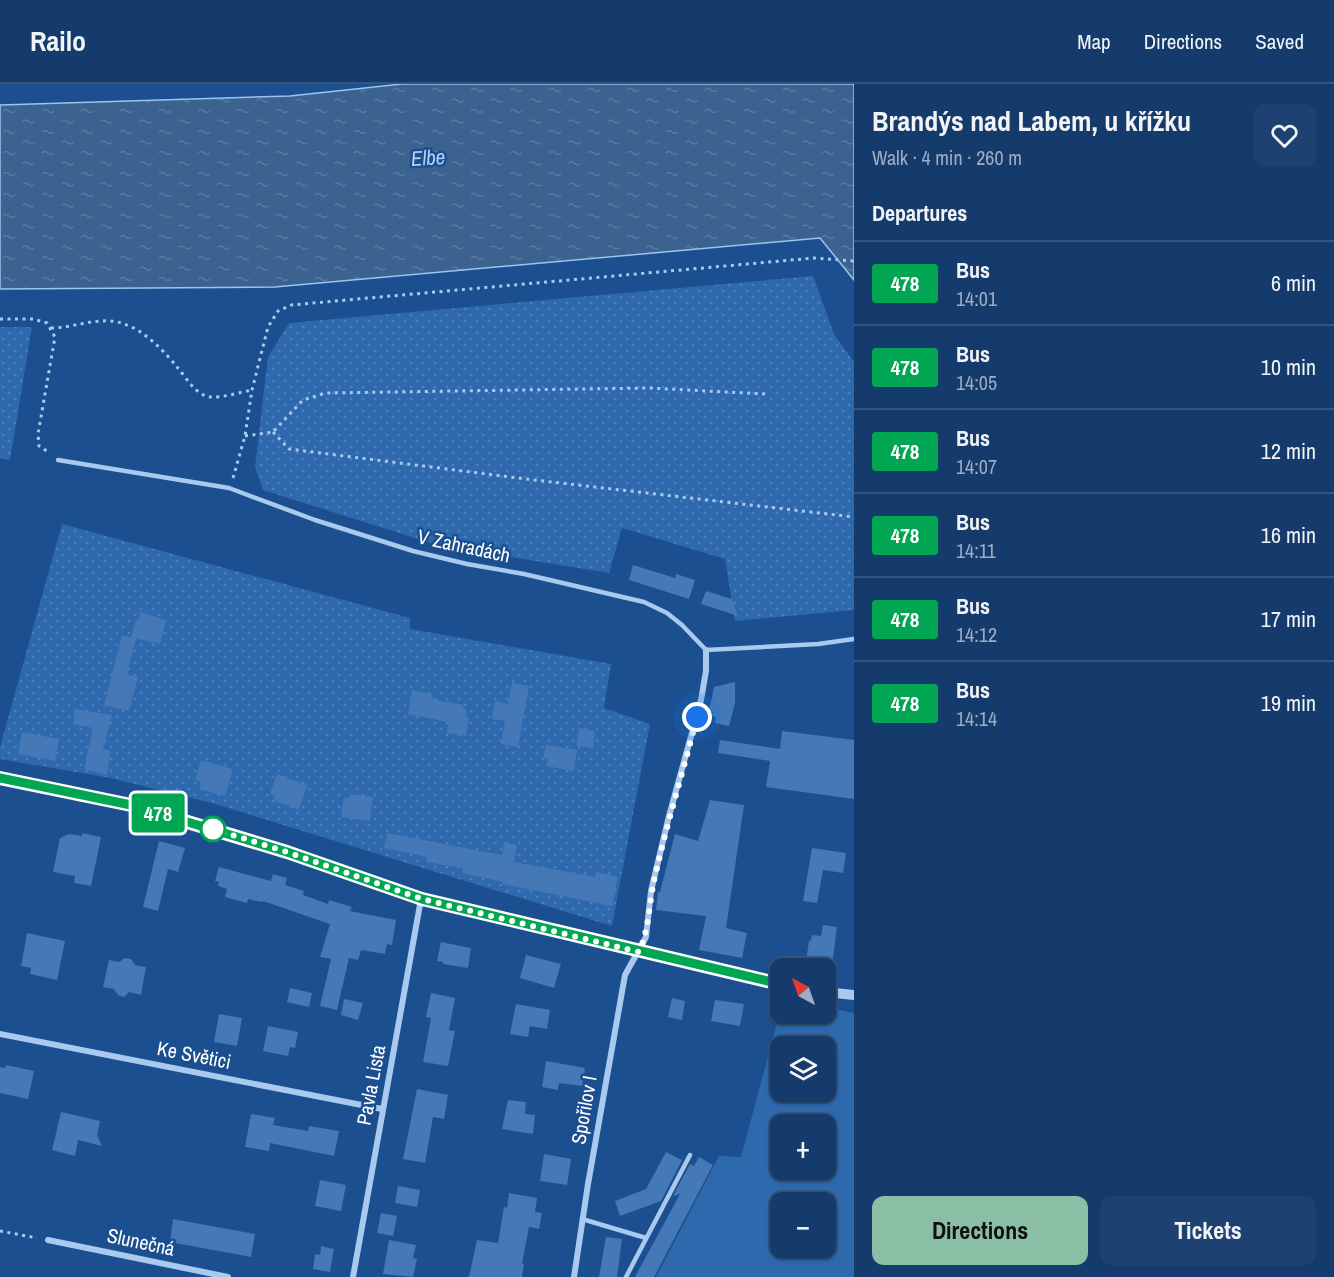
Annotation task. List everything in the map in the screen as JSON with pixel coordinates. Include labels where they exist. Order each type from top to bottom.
[{"type":"street","name":"Spořilov I","points":[[574,1277],[625,975],[646,937],[651,891],[701,700],[706,670],[706,650]]},
{"type":"street","points":[[0,778],[131,805],[287,852],[422,899],[770,982]]},
{"type":"street","name":"Pavla Lista","points":[[352,1277],[422,899]]},
{"type":"street","points":[[836,993],[854,995]]},
{"type":"street","name":"Ke Světici","points":[[0,1034],[382,1109]]},
{"type":"street","name":"Slunečná","points":[[48,1240],[228,1277]]},
{"type":"lane","name":"V Zahradách","points":[[58,460],[229,488],[315,520],[413,551],[644,602],[667,613],[706,650]]},
{"type":"lane","points":[[706,650],[819,644],[854,639]]},
{"type":"lane","points":[[626,1277],[690,1155]]},
{"type":"lane","points":[[582,1219],[646,1238]]},
{"type":"path","points":[[229,488],[245,436],[252,390],[268,327],[278,311],[291,305],[814,258],[854,261]]},
{"type":"path","points":[[0,320],[33,319],[48,323],[55,337],[38,434],[39,446],[58,460]]},
{"type":"path","points":[[51,328],[75,327],[100,320],[125,324],[136,329],[168,357],[202,393],[211,397],[252,390]]},
{"type":"path","points":[[245,436],[273,432],[303,400],[326,393],[649,388],[765,394]]},
{"type":"path","points":[[273,432],[289,449],[854,517]]},
{"type":"path","points":[[0,1231],[48,1240]]},
{"type":"shaded area","points":[[813,276],[834,334],[854,362],[854,610],[735,621],[725,559],[622,528],[609,573],[437,545],[263,490],[255,467],[268,357],[289,323]]},
{"type":"shaded area","points":[[0,327],[32,327],[10,460],[0,458]]},
{"type":"shaded area","points":[[62,524],[410,618],[410,629],[611,664],[604,708],[650,724],[612,926],[212,803],[110,778],[0,759],[0,747]]},
{"type":"shaded area","points":[[836,1009],[854,1013],[854,1277],[656,1277],[719,1156],[741,1157],[770,1049],[770,1102],[836,1102],[836,1036],[774,1036],[777,1024],[836,1024]]},
{"type":"water","name":"Elbe","points":[[402,84],[854,84],[854,280],[820,238],[275,287],[0,289],[0,105],[290,96]]},
{"type":"building","points":[[633,565],[675,578],[676,574],[695,580],[689,599],[629,580]]},
{"type":"building","points":[[706,591],[732,599],[738,616],[701,604]]},
{"type":"building","points":[[140,612],[166,620],[160,644],[131,637]]},
{"type":"building","points":[[122,635],[136,639],[127,674],[138,677],[129,711],[104,705]]},
{"type":"building","points":[[735,682],[735,703],[729,726],[715,723],[716,717],[712,716],[713,712],[709,711],[714,687]]},
{"type":"building","points":[[512,683],[529,686],[518,747],[501,744],[505,721],[492,719],[495,701],[508,704]]},
{"type":"building","points":[[412,690],[433,694],[432,699],[464,705],[463,709],[467,709],[465,717],[469,718],[466,736],[447,733],[448,722],[408,714]]},
{"type":"building","points":[[75,709],[112,715],[103,749],[111,751],[107,775],[84,769],[93,728],[73,724]]},
{"type":"building","points":[[579,728],[595,731],[593,748],[576,745]]},
{"type":"building","points":[[782,731],[854,740],[854,799],[766,787],[770,761],[718,753],[720,740],[780,749]]},
{"type":"building","points":[[22,732],[59,739],[55,761],[18,754]]},
{"type":"building","points":[[546,745],[577,750],[574,771],[546,766],[548,759],[543,758]]},
{"type":"building","points":[[201,760],[233,769],[225,796],[199,789],[201,782],[195,780]]},
{"type":"building","points":[[277,774],[307,785],[299,810],[274,801],[275,796],[270,794]]},
{"type":"building","points":[[350,794],[373,797],[370,821],[341,817],[344,797],[349,798]]},
{"type":"building","points":[[710,800],[744,805],[726,928],[747,933],[742,958],[699,950],[706,916],[656,910],[658,892],[660,892],[675,834],[698,841]]},
{"type":"building","points":[[82,833],[101,837],[91,886],[74,883],[75,876],[53,872],[60,838],[69,834],[82,836]]},
{"type":"building","points":[[387,833],[502,855],[504,842],[517,845],[514,862],[595,877],[596,872],[618,877],[612,906],[503,884],[503,882],[462,873],[463,868],[426,862],[427,857],[384,848]]},
{"type":"building","points":[[159,841],[185,848],[178,872],[168,869],[158,911],[143,907]]},
{"type":"building","points":[[812,848],[846,853],[843,873],[823,870],[817,903],[803,901]]},
{"type":"building","points":[[219,867],[271,881],[273,874],[287,878],[285,885],[304,891],[303,895],[328,904],[329,900],[352,907],[350,911],[396,920],[392,945],[387,944],[385,954],[361,950],[358,960],[349,958],[337,1010],[320,1006],[331,959],[320,957],[330,924],[263,901],[248,899],[247,903],[225,897],[227,889],[218,886],[219,882],[215,881]]},
{"type":"building","points":[[823,925],[837,927],[833,958],[807,958],[812,935],[821,936]]},
{"type":"building","points":[[27,933],[65,941],[57,980],[30,974],[31,968],[21,966]]},
{"type":"building","points":[[441,942],[471,948],[468,968],[437,961]]},
{"type":"building","points":[[526,955],[561,964],[554,988],[520,978]]},
{"type":"building","points":[[125,958],[131,959],[135,965],[146,967],[141,995],[129,992],[124,997],[118,995],[114,989],[103,987],[109,960],[119,962]]},
{"type":"building","points":[[290,988],[312,993],[309,1007],[287,1002]]},
{"type":"building","points":[[431,993],[455,998],[449,1030],[455,1031],[448,1066],[423,1062],[431,1018],[426,1017]]},
{"type":"building","points":[[672,998],[685,1001],[682,1020],[668,1017]]},
{"type":"building","points":[[344,999],[363,1003],[358,1020],[341,1015]]},
{"type":"building","points":[[715,1000],[744,1004],[740,1026],[711,1021]]},
{"type":"building","points":[[516,1004],[550,1010],[547,1029],[530,1026],[528,1037],[510,1034]]},
{"type":"building","points":[[219,1014],[242,1018],[237,1046],[214,1042]]},
{"type":"building","points":[[268,1026],[298,1032],[295,1048],[290,1047],[288,1056],[263,1051]]},
{"type":"building","points":[[546,1061],[585,1068],[582,1086],[559,1083],[558,1090],[542,1087]]},
{"type":"building","points":[[6,1065],[34,1071],[28,1099],[0,1093],[0,1067],[5,1068]]},
{"type":"building","points":[[417,1089],[448,1095],[444,1119],[433,1117],[425,1163],[403,1159]]},
{"type":"building","points":[[508,1100],[526,1102],[525,1114],[535,1115],[533,1134],[502,1129]]},
{"type":"building","points":[[61,1112],[100,1121],[97,1135],[102,1146],[78,1140],[75,1156],[52,1150]]},
{"type":"building","points":[[251,1114],[275,1118],[273,1125],[308,1131],[309,1126],[339,1131],[334,1156],[270,1143],[269,1151],[245,1147]]},
{"type":"building","points":[[666,1152],[682,1160],[661,1201],[620,1216],[615,1201],[646,1189]]},
{"type":"building","points":[[544,1154],[571,1159],[567,1185],[540,1181]]},
{"type":"building","points":[[699,1157],[713,1165],[654,1277],[635,1277],[680,1194],[673,1196],[690,1164],[694,1166]]},
{"type":"building","points":[[320,1180],[346,1185],[341,1211],[315,1206]]},
{"type":"building","points":[[398,1186],[420,1190],[417,1207],[395,1203]]},
{"type":"building","points":[[509,1193],[537,1198],[535,1212],[542,1213],[539,1229],[529,1227],[522,1263],[524,1264],[522,1277],[469,1277],[477,1240],[498,1243],[504,1207],[507,1208]]},
{"type":"building","points":[[381,1213],[397,1216],[393,1236],[377,1233]]},
{"type":"building","points":[[173,1219],[255,1234],[251,1257],[170,1242]]},
{"type":"building","points":[[606,1237],[622,1239],[617,1277],[599,1277]]},
{"type":"building","points":[[389,1240],[416,1245],[413,1258],[417,1259],[413,1277],[383,1274]]},
{"type":"building","points":[[321,1246],[334,1249],[330,1272],[313,1269],[315,1254],[320,1255]]},
{"type":"bus line","name":"478","points":[[0,778],[131,805],[222,831],[422,899],[770,982]]},
{"type":"route","points":[[213,829],[422,899],[639,952],[646,937],[651,891],[669,816],[697,717]]}]
